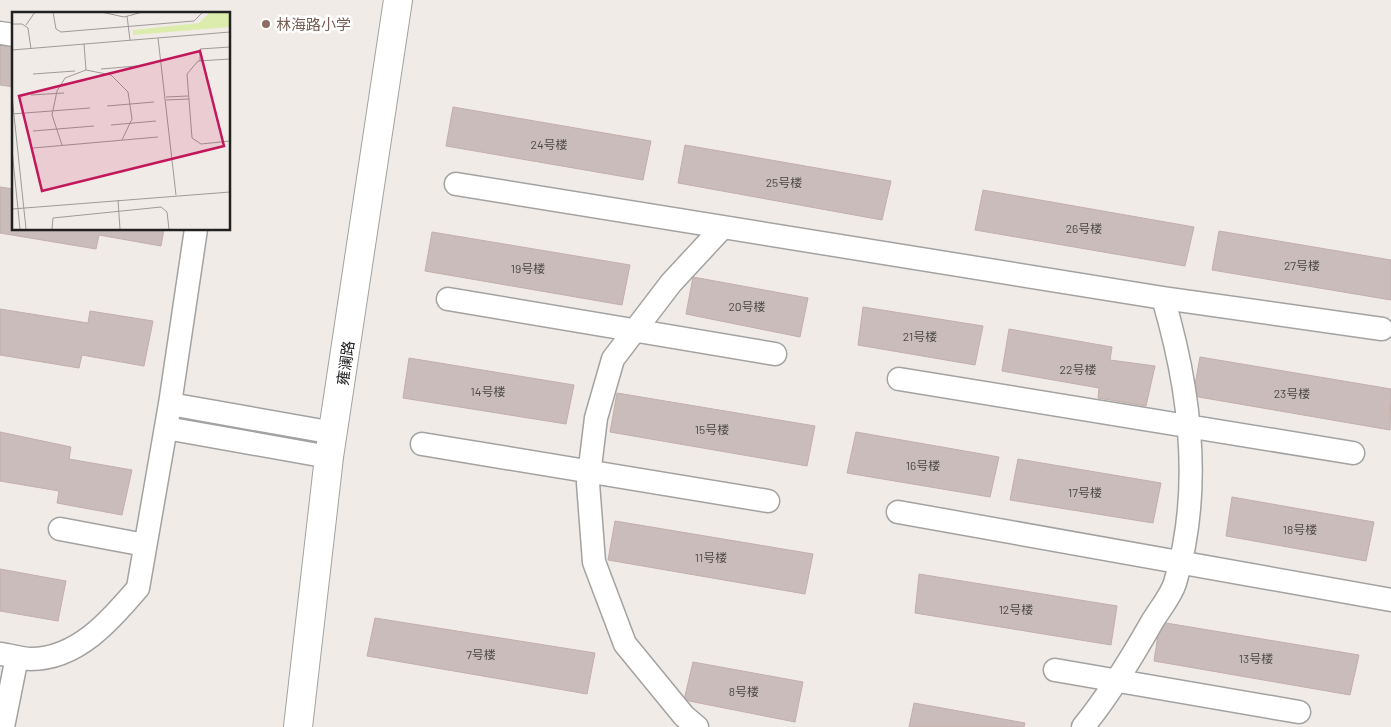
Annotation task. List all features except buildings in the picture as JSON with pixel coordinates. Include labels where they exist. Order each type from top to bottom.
[{"type":"street","name":"雍澜路","points":[[298,727],[332,445],[398,0]]},
{"type":"street","points":[[456,184],[1163,298],[1382,329]]},
{"type":"street","points":[[697,727],[684,716],[625,644],[594,562],[588,483],[596,418],[614,359],[671,283],[722,228]]},
{"type":"street","points":[[3,727],[8,655],[30,659],[56,655],[77,647],[96,631],[138,588],[170,404],[196,230]]},
{"type":"street","points":[[1083,727],[1108,697],[1174,584],[1179,561],[1190,482],[1189,428],[1186,394],[1175,340],[1163,298]]},
{"type":"street","points":[[448,299],[775,354]]},
{"type":"street","points":[[899,378],[1189,428],[1353,453]]},
{"type":"street","points":[[170,404],[332,445]]},
{"type":"street","points":[[166,428],[332,445]]},
{"type":"street","points":[[422,444],[768,502]]},
{"type":"street","points":[[898,512],[1391,600]]},
{"type":"street","points":[[60,529],[145,546]]},
{"type":"street","points":[[1055,670],[1299,712]]},
{"type":"place","name":"林海路小学","points":[[266,24]]}]
